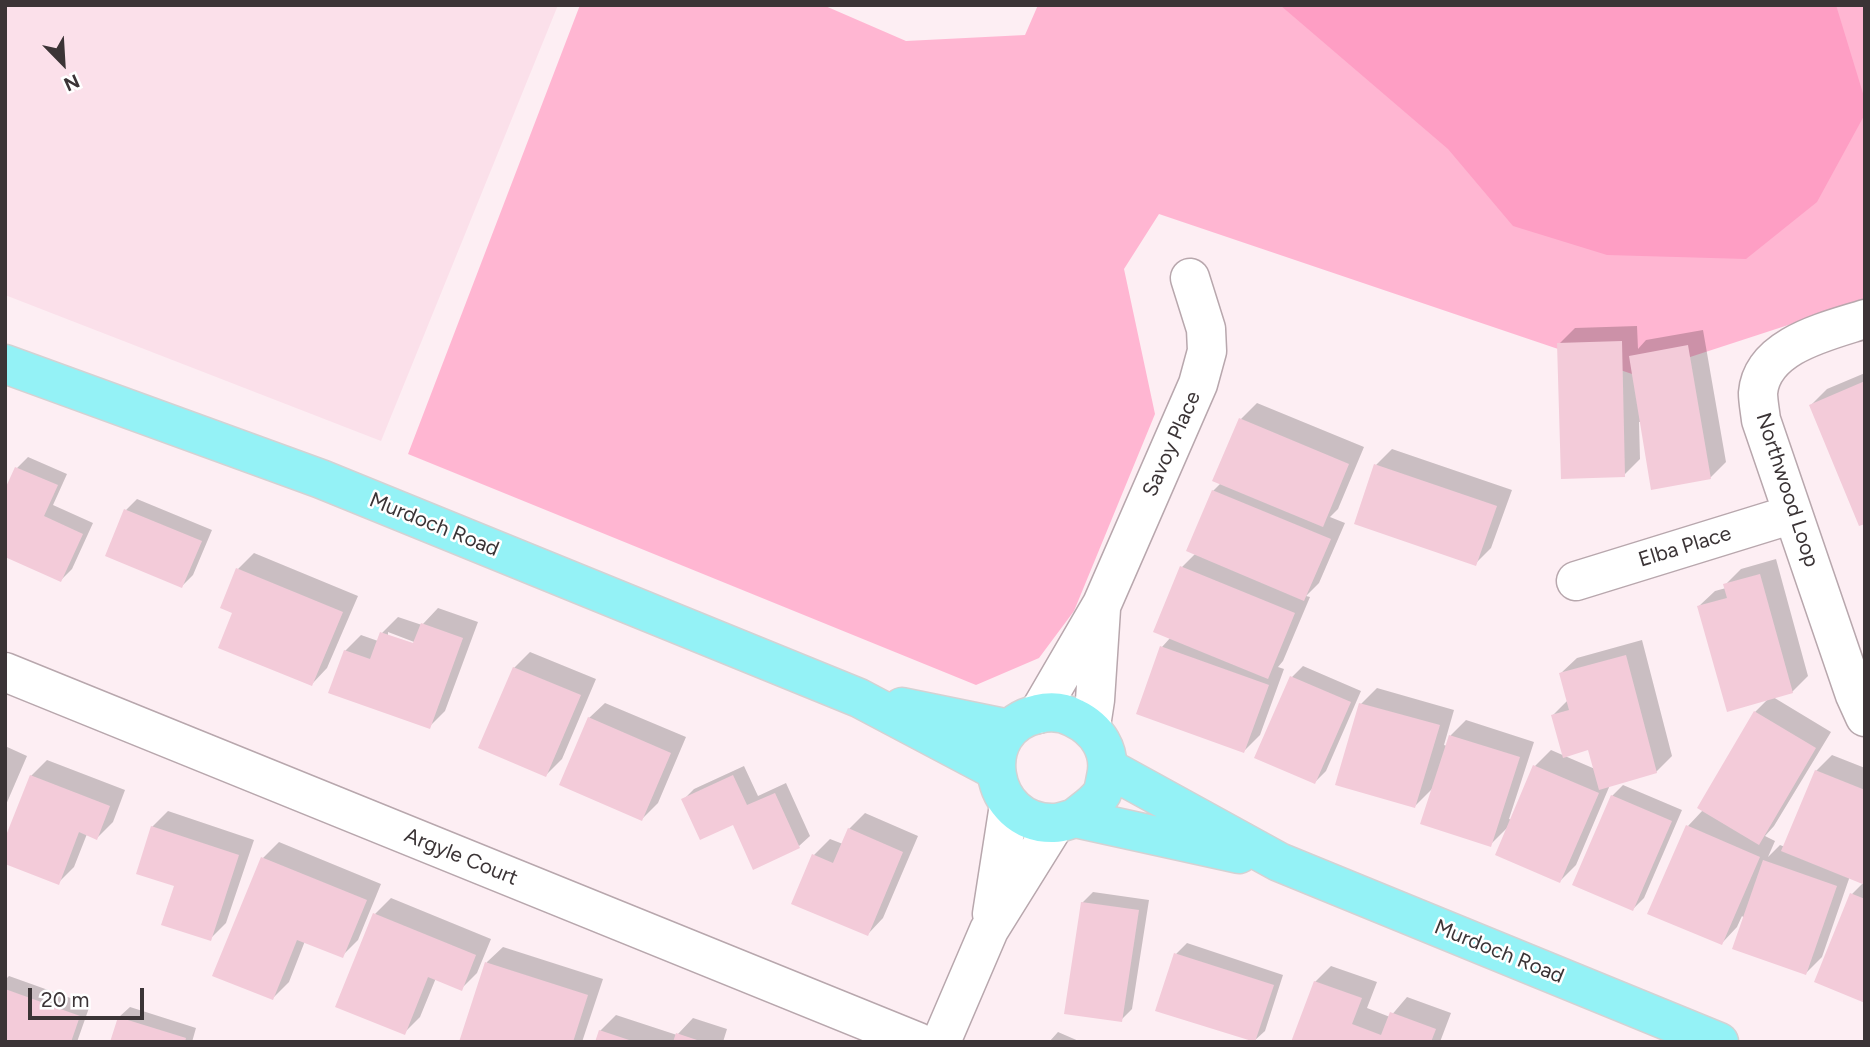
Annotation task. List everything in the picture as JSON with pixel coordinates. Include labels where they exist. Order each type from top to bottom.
[{"type":"main road","name":"Murdoch Road","points":[[5,364],[321,479],[859,698],[1002,787],[1031,820],[1065,821],[1279,862]]},
{"type":"main road","name":"Murdoch Road","points":[[859,698],[1024,721],[1049,711],[1070,715],[1091,726]]},
{"type":"main road","points":[[1002,787],[999,747],[1024,721]]},
{"type":"main road","points":[[1065,821],[1102,793],[1108,768],[1104,745],[1091,726]]},
{"type":"main road","name":"Murdoch Road","points":[[1108,768],[1279,862],[1719,1042]]},
{"type":"street","name":"Savoy Place","points":[[1024,721],[1102,604],[1198,384],[1207,351],[1206,329],[1191,278]]},
{"type":"street","name":"Northwood Loop","points":[[1865,319],[1808,337],[1771,361],[1758,391],[1761,420],[1855,695],[1865,717]]},
{"type":"street","name":"Elba Place","points":[[1576,581],[1793,514]]},
{"type":"street","name":"Savoy Place","points":[[1091,726],[1096,700],[1102,604]]},
{"type":"street","name":"Argyle Court","points":[[5,672],[918,1042]]},
{"type":"street","points":[[989,930],[1002,787]]},
{"type":"street","points":[[941,1042],[989,930],[1065,821]]},
{"type":"shaded area","points":[[5,5],[558,5],[381,441],[5,295]]},
{"type":"shaded area","points":[[580,5],[823,5],[906,41],[1025,35],[1038,5],[1865,5],[1865,300],[1635,375],[1159,214],[1124,269],[1155,414],[1074,611],[1039,658],[976,685],[408,454]]},
{"type":"shaded area","points":[[1280,5],[1836,5],[1865,100],[1865,114],[1817,202],[1746,259],[1607,255],[1513,226],[1448,149]]},
{"type":"building","points":[[1622,341],[1625,477],[1561,479],[1557,343]]},
{"type":"building","points":[[1688,345],[1711,479],[1651,490],[1629,356]]},
{"type":"building","points":[[1865,381],[1865,524],[1859,526],[1809,405]]},
{"type":"building","points":[[1239,418],[1349,464],[1323,527],[1212,481]]},
{"type":"building","points":[[1374,464],[1497,506],[1476,566],[1354,524]]},
{"type":"building","points":[[15,467],[58,485],[44,516],[83,534],[61,582],[5,557],[5,489]]},
{"type":"building","points":[[1212,490],[1331,539],[1304,601],[1186,551]]},
{"type":"building","points":[[124,509],[202,541],[182,588],[105,556]]},
{"type":"building","points":[[1180,566],[1295,613],[1268,679],[1153,632]]},
{"type":"building","points":[[236,568],[343,612],[312,686],[218,648],[232,613],[220,608]]},
{"type":"building","points":[[1760,574],[1793,693],[1727,712],[1697,606],[1727,598],[1723,584]]},
{"type":"building","points":[[421,623],[463,638],[430,729],[328,693],[344,650],[370,659],[380,632],[413,643]]},
{"type":"building","points":[[1160,646],[1269,685],[1244,753],[1136,714]]},
{"type":"building","points":[[1626,655],[1657,773],[1599,790],[1588,750],[1563,758],[1551,715],[1569,710],[1559,673]]},
{"type":"building","points":[[513,667],[581,695],[546,777],[478,748]]},
{"type":"building","points":[[1290,676],[1351,702],[1315,784],[1254,758]]},
{"type":"building","points":[[1359,703],[1440,725],[1415,808],[1335,785]]},
{"type":"building","points":[[1754,711],[1816,748],[1759,845],[1697,808]]},
{"type":"building","points":[[588,717],[671,753],[642,821],[559,785]]},
{"type":"building","points":[[1449,735],[1520,757],[1491,847],[1420,824]]},
{"type":"building","points":[[1533,765],[1599,793],[1560,883],[1495,855]]},
{"type":"building","points":[[1815,770],[1865,790],[1865,885],[1781,851]]},
{"type":"building","points":[[30,775],[110,806],[97,840],[79,832],[59,885],[5,864],[5,838]]},
{"type":"building","points":[[733,775],[747,805],[775,793],[800,848],[753,870],[733,825],[700,840],[681,799]]},
{"type":"building","points":[[1611,795],[1672,821],[1633,911],[1572,885]]},
{"type":"building","points":[[1686,825],[1760,857],[1722,945],[1647,914]]},
{"type":"building","points":[[151,826],[239,855],[211,941],[161,925],[174,886],[136,874]]},
{"type":"building","points":[[848,828],[903,852],[868,936],[791,904],[812,854],[833,863]]},
{"type":"building","points":[[261,857],[367,900],[343,958],[297,940],[273,1000],[212,976]]},
{"type":"building","points":[[1763,860],[1837,886],[1806,975],[1732,949]]},
{"type":"building","points":[[1850,893],[1865,899],[1865,1003],[1814,982]]},
{"type":"building","points":[[1081,902],[1139,910],[1122,1022],[1064,1014]]},
{"type":"building","points":[[373,913],[476,955],[462,991],[428,977],[405,1035],[335,1007]]},
{"type":"building","points":[[1174,953],[1274,985],[1255,1042],[1155,1011]]},
{"type":"building","points":[[485,962],[588,995],[573,1042],[459,1042]]},
{"type":"building","points":[[1314,981],[1362,998],[1352,1024],[1381,1035],[1390,1012],[1436,1029],[1431,1042],[1291,1042]]},
{"type":"building","points":[[5,989],[80,1016],[71,1042],[5,1042]]},
{"type":"building","points":[[118,1017],[186,1038],[185,1042],[110,1042]]},
{"type":"building","points":[[599,1030],[632,1041],[632,1042],[595,1042]]},
{"type":"building","points":[[676,1033],[700,1041],[673,1042]]}]
